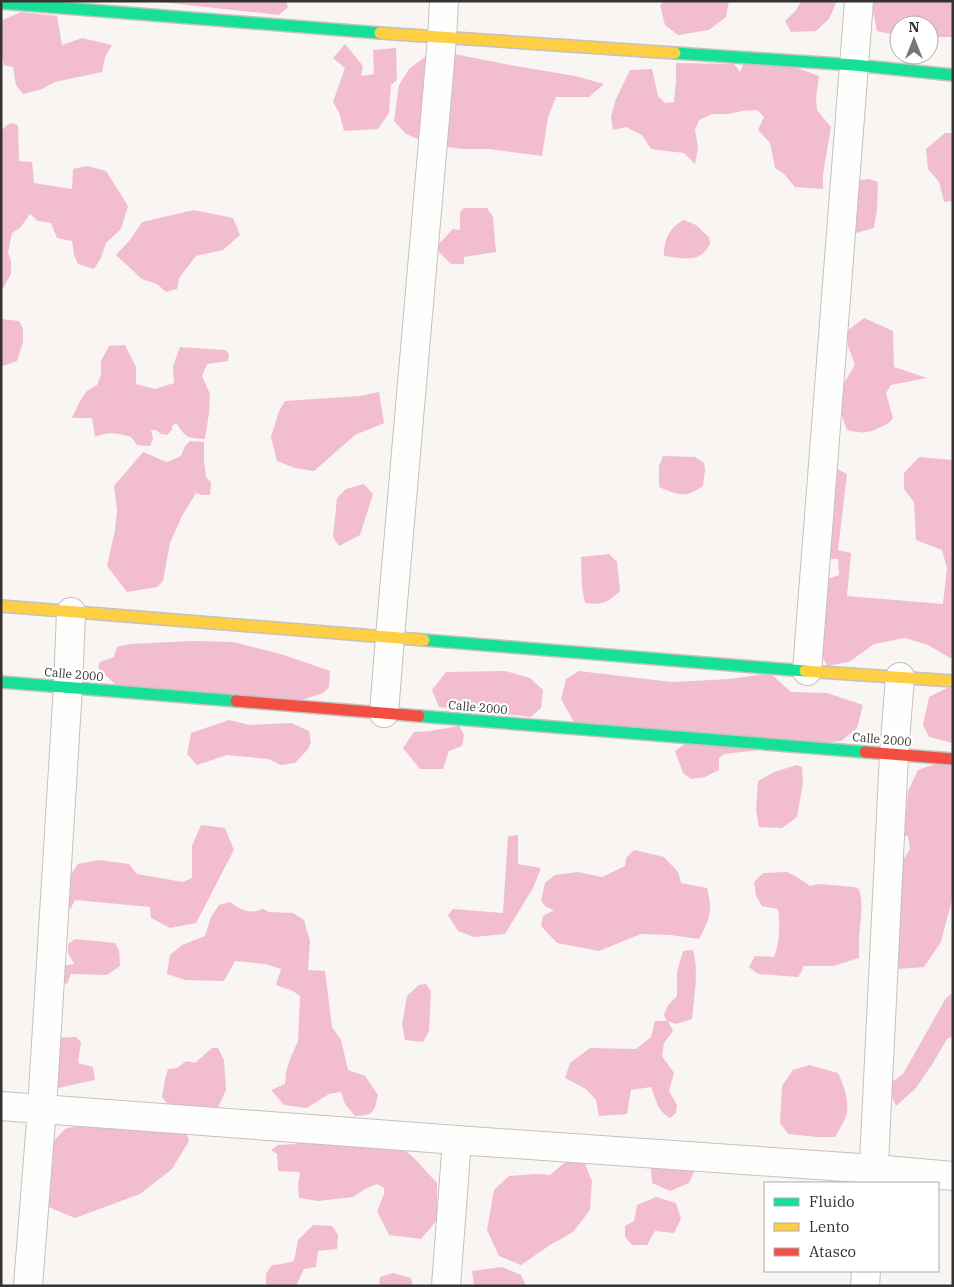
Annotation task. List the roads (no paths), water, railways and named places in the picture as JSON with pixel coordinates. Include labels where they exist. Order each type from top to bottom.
[{"type":"street","points":[[384,713],[444,1]]},
{"type":"street","points":[[807,671],[859,1]]},
{"type":"street","points":[[2,6],[442,38],[854,65],[953,75]]},
{"type":"street","points":[[1,606],[953,682]]},
{"type":"street","points":[[28,1286],[42,1108],[71,612]]},
{"type":"street","points":[[874,1176],[894,754],[900,677]]},
{"type":"street","name":"Calle 2000","points":[[1,682],[953,759]]},
{"type":"street","points":[[1,1106],[457,1140],[874,1176],[953,1176]]},
{"type":"street","points":[[446,1286],[457,1140]]},
{"type":"street","points":[[865,1286],[866,1272]]}]
